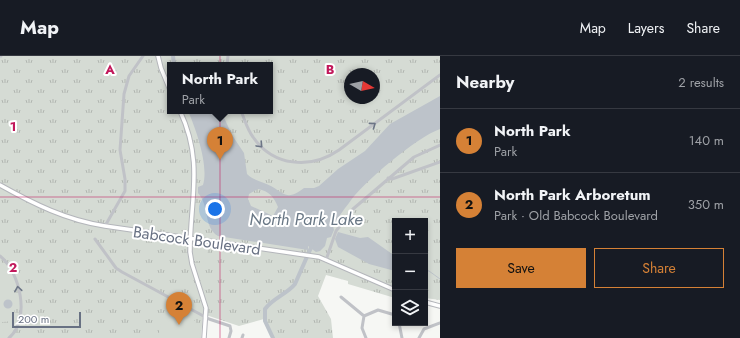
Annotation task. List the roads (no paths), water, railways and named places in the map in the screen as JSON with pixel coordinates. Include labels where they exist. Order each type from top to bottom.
[{"type":"main road","points":[[158,56],[167,83]]},
{"type":"main road","points":[[181,114],[190,136],[195,158],[190,239],[192,264],[205,304],[206,318],[204,338]]},
{"type":"main road","name":"Babcock Boulevard","points":[[0,185],[56,214],[84,222],[128,230],[301,254],[326,260],[392,289]]},
{"type":"main road","points":[[428,303],[440,306]]},
{"type":"street","points":[[105,226],[125,191],[125,179],[120,150],[124,94],[129,76],[143,56]]},
{"type":"street","points":[[242,114],[252,135],[266,151],[280,159],[290,162],[312,162],[327,158],[339,150],[440,75]]},
{"type":"street","points":[[326,260],[335,234],[346,215],[414,157],[440,145]]},
{"type":"street","points":[[388,178],[392,179],[440,162]]},
{"type":"street","points":[[95,239],[118,269],[206,318],[230,326],[231,331],[229,338]]},
{"type":"street","points":[[0,256],[13,272],[19,291],[21,319],[16,331],[9,338]]},
{"type":"street","points":[[341,297],[364,316]]},
{"type":"street","points":[[364,316],[378,310],[392,314]]},
{"type":"street","points":[[364,316],[362,328],[366,338]]},
{"type":"street","points":[[419,338],[424,329],[440,323]]},
{"type":"street","points":[[400,326],[402,338]]},
{"type":"water","name":"North Park Lake","points":[[440,96],[440,129],[405,150],[378,172],[356,194],[333,226],[334,230],[331,237],[327,238],[325,246],[320,251],[316,252],[308,246],[308,250],[218,236],[210,227],[202,198],[198,193],[198,187],[203,185],[203,158],[195,127],[189,114],[222,114],[232,135],[244,153],[247,174],[287,195],[297,193],[304,188],[314,188],[319,186],[338,169],[365,151],[390,124]],"holes":[[[258,189],[271,195],[278,207],[273,216],[251,206],[248,199],[249,194]]]},
{"type":"water","name":"North Park Lake","points":[[338,232],[360,238],[368,237],[392,254],[392,270],[369,264],[338,247],[335,239]]},
{"type":"water","points":[[6,300],[10,300],[12,304],[10,308],[6,308],[4,306],[4,302]]},
{"type":"waterway","points":[[173,56],[174,62]]},
{"type":"waterway","points":[[273,338],[265,321],[265,309],[295,284],[313,243]]},
{"type":"waterway","points":[[428,271],[440,279]]},
{"type":"place","name":"North Park","points":[[220,160]]},
{"type":"place","name":"North Park Arboretum","points":[[179,325]]}]
